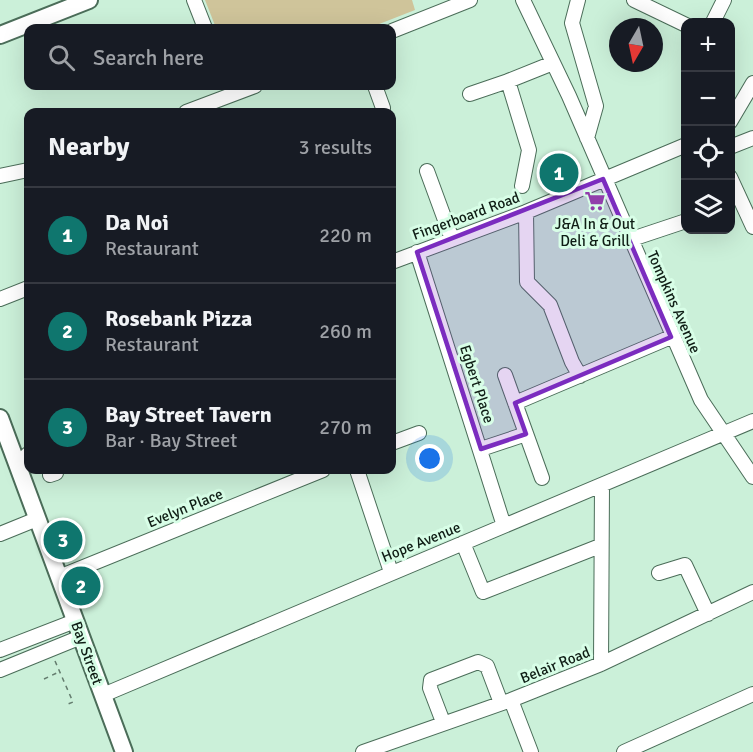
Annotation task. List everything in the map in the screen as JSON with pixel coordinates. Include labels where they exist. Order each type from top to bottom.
[{"type":"main road","points":[[28,24],[89,0]]},
{"type":"main road","points":[[0,35],[24,26]]},
{"type":"main road","name":"Bay Street","points":[[0,418],[4,443],[23,459]]},
{"type":"main road","name":"Bay Street","points":[[27,474],[38,519],[124,752]]},
{"type":"street","points":[[194,0],[203,24]]},
{"type":"street","points":[[396,29],[470,0]]},
{"type":"street","points":[[578,0],[572,23],[596,106],[587,138]]},
{"type":"street","points":[[634,0],[681,23]]},
{"type":"street","points":[[715,18],[724,0]]},
{"type":"street","name":"Tompkins Avenue","points":[[526,6],[587,138],[671,337],[701,400],[753,477]]},
{"type":"street","points":[[471,94],[553,63]]},
{"type":"street","points":[[508,81],[529,150],[522,186]]},
{"type":"street","points":[[195,108],[229,90]]},
{"type":"street","points":[[376,90],[381,108]]},
{"type":"street","points":[[735,115],[752,91]]},
{"type":"street","points":[[735,145],[753,138]]},
{"type":"street","name":"Fingerboard Road","points":[[396,260],[526,212],[681,147]]},
{"type":"street","points":[[0,176],[24,171]]},
{"type":"street","points":[[427,171],[452,239]]},
{"type":"street","points":[[731,180],[753,227]]},
{"type":"street","points":[[526,212],[527,282],[550,305],[572,362],[580,376]]},
{"type":"street","points":[[629,240],[681,223]]},
{"type":"street","name":"Egbert Place","points":[[417,252],[504,526]]},
{"type":"street","points":[[0,299],[24,290]]},
{"type":"street","points":[[516,403],[671,337]]},
{"type":"street","points":[[506,375],[542,478]]},
{"type":"street","name":"Hope Avenue","points":[[103,695],[753,421]]},
{"type":"street","points":[[396,442],[419,433]]},
{"type":"street","points":[[481,449],[526,434]]},
{"type":"street","name":"Evelyn Place","points":[[59,577],[313,474]]},
{"type":"street","points":[[358,474],[391,572]]},
{"type":"street","points":[[600,664],[602,485]]},
{"type":"street","points":[[0,534],[38,519]]},
{"type":"street","points":[[463,543],[483,592],[600,546]]},
{"type":"street","points":[[660,573],[681,565],[686,566],[708,614]]},
{"type":"street","name":"Belair Road","points":[[363,752],[506,702],[600,664],[753,592]]},
{"type":"street","points":[[0,650],[75,621]]},
{"type":"street","points":[[0,670],[81,637]]},
{"type":"street","points":[[443,723],[430,688],[431,680],[478,662],[487,666],[531,752]]},
{"type":"street","points":[[624,752],[753,694]]},
{"type":"path","points":[[58,667],[73,702],[68,704]]},
{"type":"path","points":[[44,679],[60,672]]},
{"type":"highlighted area","points":[[603,179],[671,337],[515,403],[526,434],[481,449],[417,252]]},
{"type":"shaded area","points":[[205,0],[412,0],[415,10],[379,24],[214,24]]},
{"type":"place","name":"Da Noi","points":[[559,173]]},
{"type":"place","name":"J&A In & Out Deli & Grill","points":[[595,201]]},
{"type":"place","name":"Bay Street Tavern","points":[[63,540]]},
{"type":"place","name":"Rosebank Pizza","points":[[81,586]]}]
